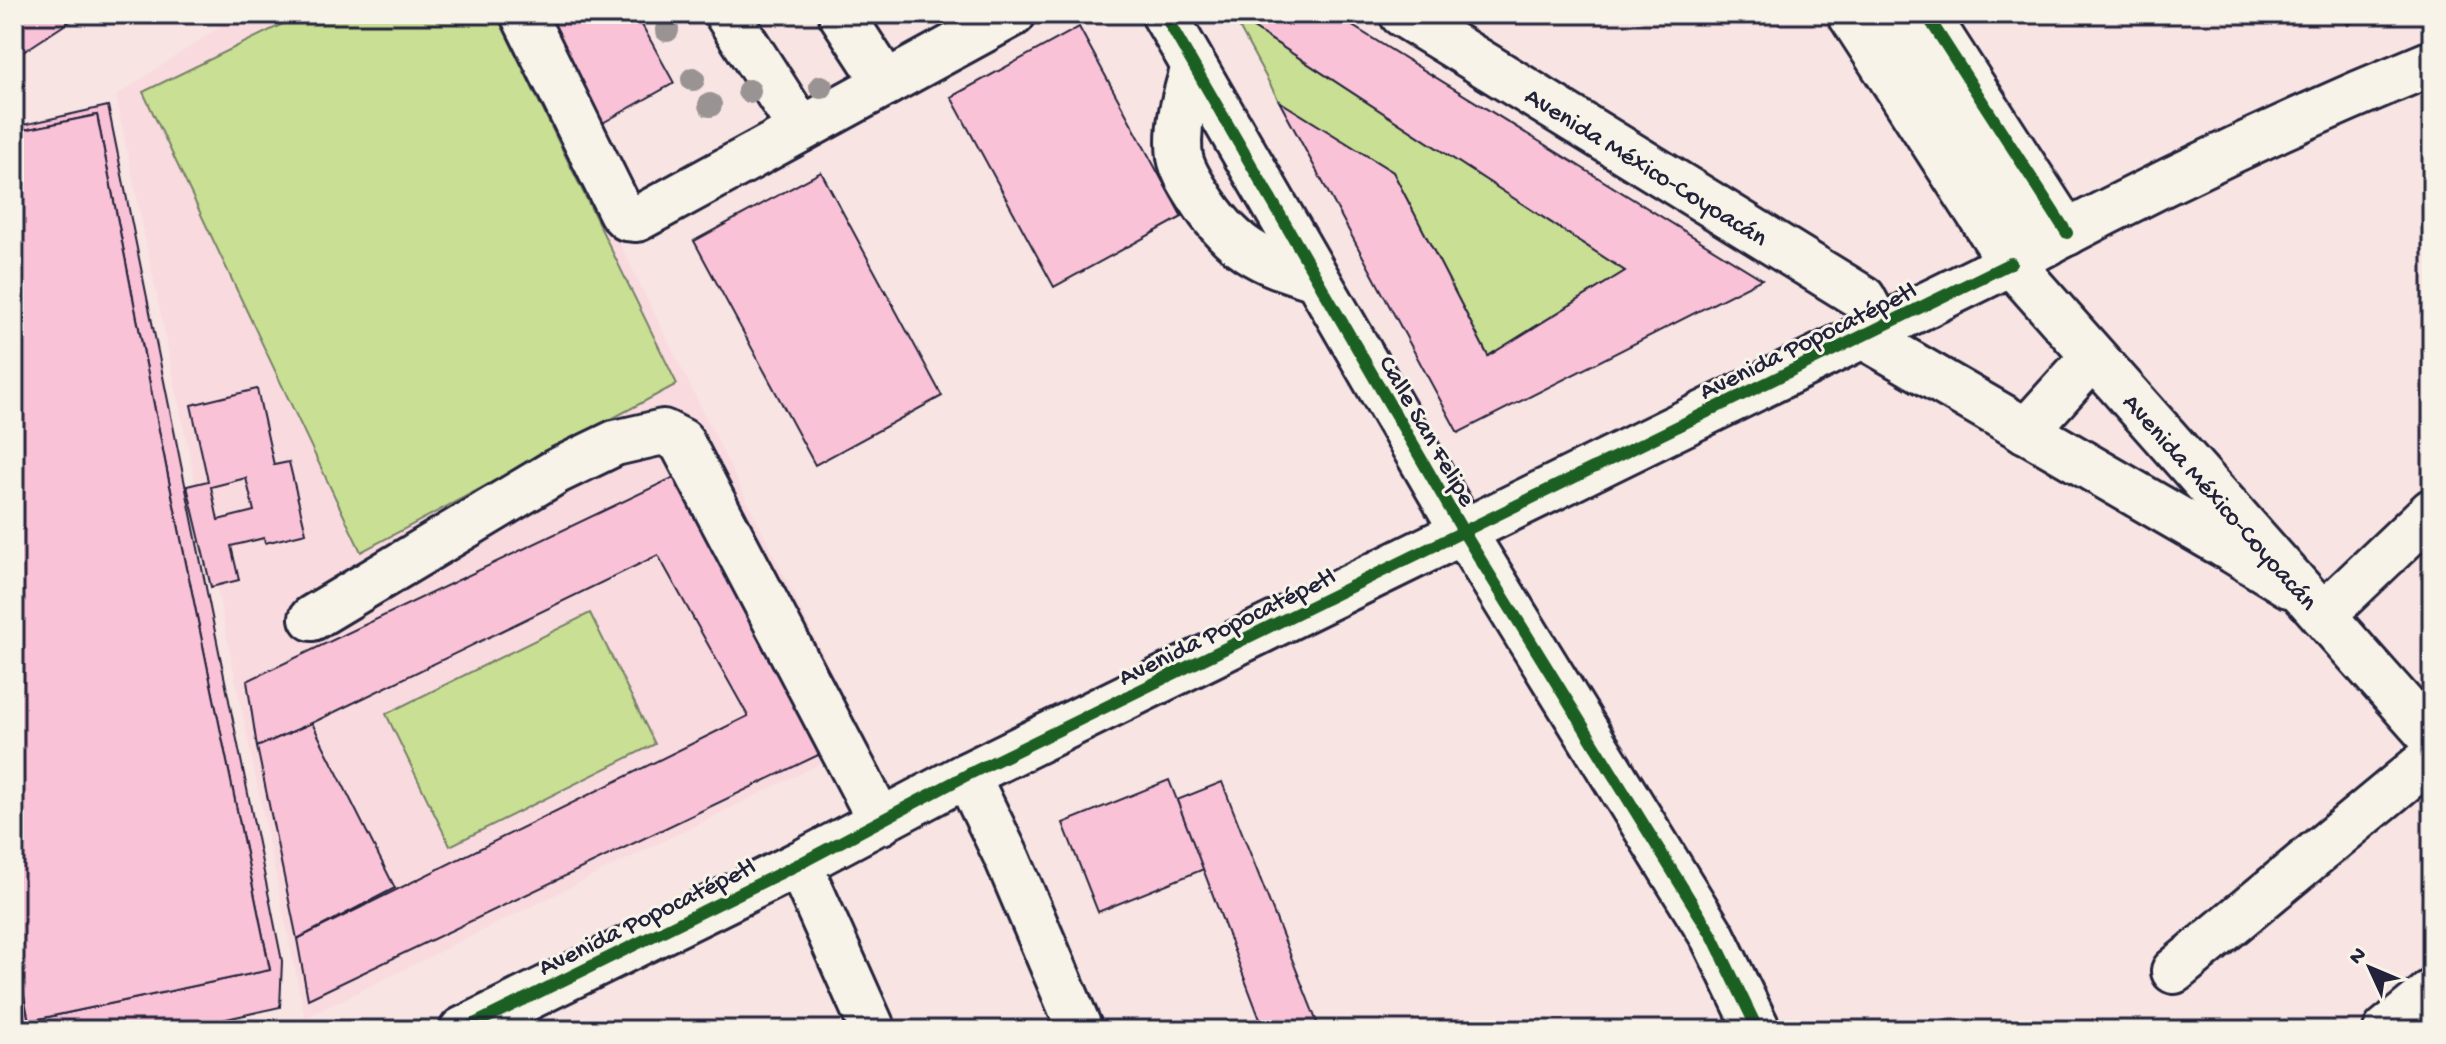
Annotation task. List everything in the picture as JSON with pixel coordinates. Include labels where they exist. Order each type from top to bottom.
[{"type":"main road","points":[[523,14],[621,212],[627,218],[637,219],[886,83],[947,29],[1013,14]]},
{"type":"main road","points":[[727,14],[801,129]]},
{"type":"main road","points":[[841,14],[886,83]]},
{"type":"main road","name":"Calle San Felipe","points":[[1164,14],[1464,533],[1713,937],[1758,1030]]},
{"type":"main road","name":"Avenida México-Coyoacán","points":[[1402,14],[1863,298],[1871,332]]},
{"type":"main road","points":[[1850,14],[2042,246]]},
{"type":"main road","points":[[1898,14],[2042,246]]},
{"type":"main road","points":[[1926,14],[2042,246]]},
{"type":"main road","name":"Avenida Popocatépetl","points":[[462,1030],[799,864],[967,775],[2326,106],[2432,63]]},
{"type":"main road","points":[[1194,67],[1183,105],[1180,135],[1181,160],[1193,187],[1227,235],[1248,251],[1277,267],[1316,278]]},
{"type":"main road","name":"Avenida México-Coyoacán","points":[[2042,246],[2093,357],[2432,738]]},
{"type":"main road","points":[[1871,332],[2026,431],[2224,545],[2313,604],[2432,511]]},
{"type":"main road","points":[[2026,431],[2093,357]]},
{"type":"main road","points":[[312,618],[557,471],[615,443],[663,432],[681,441],[881,822]]},
{"type":"main road","points":[[2174,971],[2432,757]]},
{"type":"main road","points":[[967,775],[1008,860],[1080,1030]]},
{"type":"main road","points":[[799,864],[873,1030]]},
{"type":"main road","points":[[2386,1030],[2432,992]]},
{"type":"shaded area","points":[[239,14],[506,14],[866,741],[305,1018],[116,96]]},
{"type":"green space","points":[[303,14],[496,14],[677,384],[361,552],[143,92]]},
{"type":"green space","points":[[1232,14],[1625,271],[1488,356],[1393,172],[1279,101]]},
{"type":"green space","points":[[590,613],[655,744],[450,846],[386,714]]},
{"type":"building","points":[[14,14],[81,14],[14,58]]},
{"type":"building","points":[[538,14],[636,14],[674,83],[599,125]]},
{"type":"building","points":[[1232,14],[1333,14],[1762,279],[1458,433],[1279,101],[1393,172],[1488,356],[1625,271]]},
{"type":"building","points":[[2341,14],[2365,14],[2348,25]]},
{"type":"building","points":[[1079,27],[1182,217],[1054,287],[951,97]]},
{"type":"building","points":[[108,106],[282,961],[280,1007],[204,1024],[203,1030],[14,1030],[14,946],[29,1021],[270,970],[97,115],[14,132],[14,127]]},
{"type":"building","points":[[97,115],[270,970],[29,1021],[14,946],[14,132]]},
{"type":"building","points":[[821,172],[942,396],[815,465],[694,241]]},
{"type":"building","points":[[257,389],[274,465],[289,462],[306,533],[265,543],[264,538],[231,546],[239,580],[211,587],[187,486],[208,481],[191,405]],"holes":[[[246,478],[254,511],[218,520],[211,487]]]},
{"type":"building","points":[[689,470],[833,748],[308,999],[297,939],[748,716],[658,555],[257,747],[247,681]]},
{"type":"building","points":[[312,723],[395,888],[297,939],[257,747]]},
{"type":"building","points":[[1169,780],[1204,869],[1098,912],[1063,823]]},
{"type":"building","points":[[1222,782],[1320,1030],[1264,1030],[1177,800]]},
{"type":"cycle path","points":[[1164,14],[1464,533],[1713,937],[1758,1030]]},
{"type":"cycle path","points":[[1926,14],[2067,233]]},
{"type":"cycle path","points":[[462,1030],[799,864],[967,775],[2011,263]]}]
